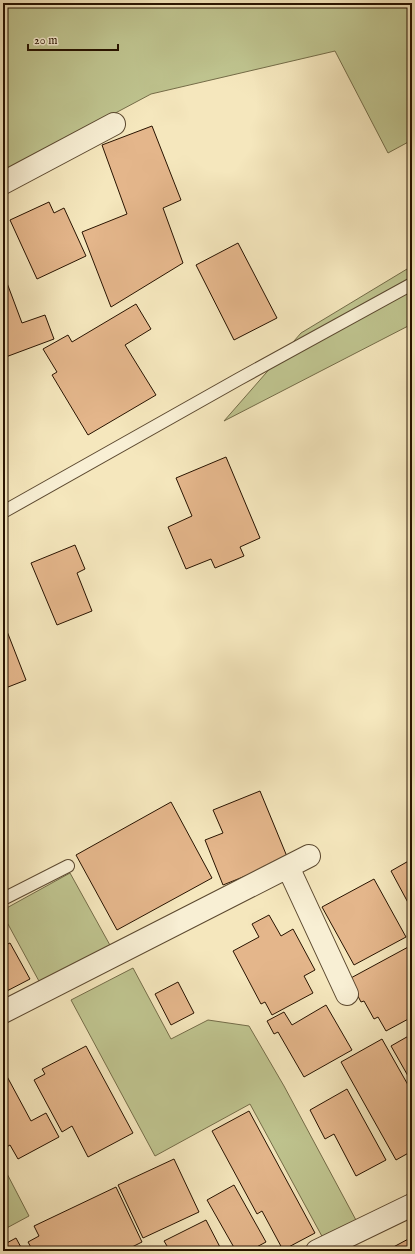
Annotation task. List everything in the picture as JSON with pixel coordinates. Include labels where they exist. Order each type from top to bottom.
[{"type":"street","points":[[3,183],[114,124]]},
{"type":"street","points":[[3,1012],[309,856]]},
{"type":"street","points":[[288,867],[347,994]]},
{"type":"street","points":[[317,1251],[412,1205]]},
{"type":"lane","points":[[3,512],[239,379],[412,284]]},
{"type":"lane","points":[[3,899],[68,866]]},
{"type":"green space","points":[[3,3],[412,3],[412,140],[388,153],[335,51],[151,94],[3,173]]},
{"type":"green space","points":[[412,266],[412,324],[224,421],[301,333]]},
{"type":"green space","points":[[70,873],[116,956],[46,994],[3,915],[3,910]]},
{"type":"green space","points":[[133,968],[171,1039],[208,1020],[249,1026],[284,1086],[357,1222],[324,1240],[250,1104],[155,1156],[71,1000]]},
{"type":"green space","points":[[3,1166],[29,1216],[3,1230]]},
{"type":"building","points":[[152,126],[181,200],[163,208],[183,263],[111,307],[82,232],[127,214],[102,145]]},
{"type":"building","points":[[49,202],[54,213],[64,208],[86,256],[37,279],[10,220]]},
{"type":"building","points":[[238,243],[277,318],[234,340],[196,265]]},
{"type":"building","points":[[4,275],[22,323],[45,315],[54,339],[3,358],[3,276]]},
{"type":"building","points":[[136,304],[151,329],[125,345],[156,395],[88,435],[52,375],[57,372],[43,349],[68,335],[72,342]]},
{"type":"building","points":[[226,457],[260,538],[240,547],[244,556],[215,568],[211,559],[186,569],[168,527],[192,516],[176,478]]},
{"type":"building","points":[[75,545],[85,569],[77,573],[92,611],[57,625],[31,563]]},
{"type":"building","points":[[3,621],[26,680],[3,689]]},
{"type":"building","points":[[260,791],[288,859],[223,885],[205,840],[223,833],[213,810]]},
{"type":"building","points":[[171,802],[212,878],[117,930],[76,855]]},
{"type":"building","points":[[412,859],[412,910],[391,871]]},
{"type":"building","points":[[374,879],[406,937],[354,965],[322,907]]},
{"type":"building","points":[[269,915],[281,936],[293,929],[315,970],[304,976],[313,993],[272,1015],[265,1002],[261,1004],[233,951],[259,937],[252,924]]},
{"type":"building","points":[[10,943],[30,979],[3,993],[3,946]]},
{"type":"building","points":[[410,946],[412,949],[412,1017],[386,1031],[378,1017],[374,1019],[364,1001],[361,1002],[349,979]]},
{"type":"building","points":[[178,982],[194,1013],[171,1025],[155,994]]},
{"type":"building","points":[[326,1005],[352,1050],[304,1077],[278,1032],[274,1034],[267,1021],[284,1012],[292,1025]]},
{"type":"building","points":[[412,1034],[412,1083],[391,1046]]},
{"type":"building","points":[[382,1039],[412,1092],[412,1151],[396,1160],[341,1062]]},
{"type":"building","points":[[86,1046],[133,1133],[88,1157],[72,1126],[62,1132],[34,1080],[45,1074],[42,1069]]},
{"type":"building","points":[[3,1069],[31,1121],[46,1113],[59,1137],[18,1159],[10,1145],[3,1149]]},
{"type":"building","points":[[347,1089],[386,1160],[356,1176],[334,1134],[325,1139],[310,1110]]},
{"type":"building","points":[[249,1111],[315,1233],[283,1250],[262,1211],[257,1214],[212,1131]]},
{"type":"building","points":[[174,1159],[199,1212],[143,1238],[118,1185]]},
{"type":"building","points":[[234,1185],[266,1242],[249,1251],[236,1251],[207,1200]]},
{"type":"building","points":[[116,1187],[142,1242],[124,1251],[33,1251],[28,1242],[39,1236],[34,1226]]},
{"type":"building","points":[[206,1220],[222,1251],[170,1251],[164,1241]]},
{"type":"building","points":[[412,1237],[412,1251],[386,1251]]},
{"type":"building","points":[[16,1238],[23,1251],[3,1251],[3,1245]]}]
